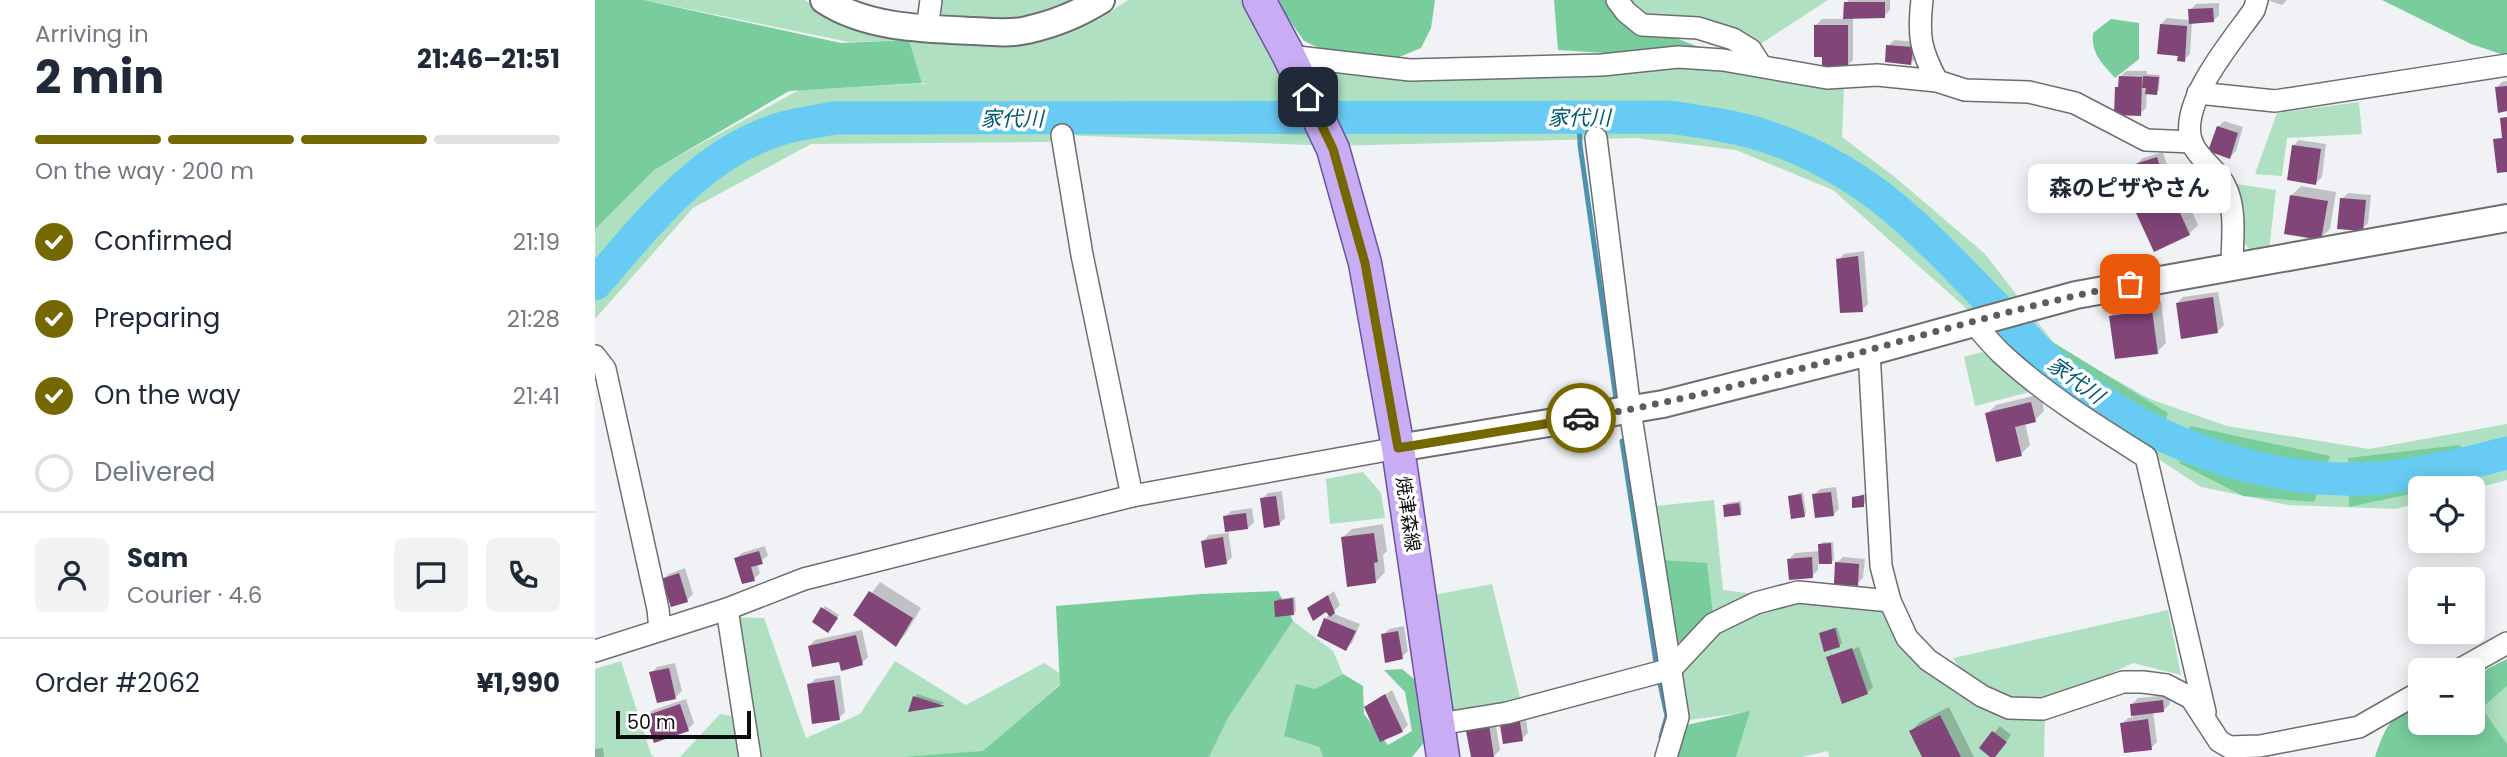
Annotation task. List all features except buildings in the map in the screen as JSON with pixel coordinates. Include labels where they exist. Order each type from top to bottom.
[{"type":"main road","name":"焼津森線","points":[[1259,0],[1333,149],[1365,263],[1398,448],[1443,757]]},
{"type":"street","points":[[824,0],[835,8],[875,21],[927,29],[1024,31],[1076,15],[1101,0]]},
{"type":"street","points":[[927,29],[931,0]]},
{"type":"street","points":[[1617,0],[1626,12],[1642,25],[1698,28],[1733,39],[1751,50],[1761,66]]},
{"type":"street","points":[[1922,0],[1922,54],[1937,81]]},
{"type":"street","points":[[2232,266],[2232,209],[2225,185],[2192,142],[2191,116],[2198,93],[2254,9],[2257,0]]},
{"type":"street","points":[[1289,56],[1410,70],[1602,65],[1678,57],[1761,66],[1828,78],[1877,75],[1937,81],[1965,90],[2029,92],[2075,103],[2146,141],[2192,142]]},
{"type":"street","points":[[2198,93],[2275,101],[2507,65]]},
{"type":"street","points":[[1062,135],[1082,255],[1132,496]]},
{"type":"street","points":[[1596,138],[1630,410],[1668,669],[1678,717],[1666,757]]},
{"type":"street","points":[[595,651],[727,609],[804,579],[1132,496],[1663,404],[1869,352],[2076,295],[2507,218]]},
{"type":"street","points":[[1982,321],[2003,355],[2079,414],[2146,457],[2214,740]]},
{"type":"street","points":[[1869,352],[1881,566],[1890,601],[1907,638],[1928,660],[1982,696],[2009,708],[2043,709],[2123,682],[2166,685],[2190,698],[2214,740],[2229,747],[2260,746],[2359,727],[2408,699]]},
{"type":"street","points":[[595,356],[605,369],[658,609],[660,631]]},
{"type":"street","points":[[1439,724],[1507,713],[1668,669],[1713,624],[1756,603],[1798,592],[1890,601]]},
{"type":"street","points":[[727,609],[750,757]]},
{"type":"street","points":[[2480,658],[2507,643]]},
{"type":"green space","points":[[595,0],[644,0],[841,43],[909,40],[922,83],[789,91],[654,170],[595,229]]},
{"type":"green space","points":[[644,0],[805,0],[841,26],[909,40],[849,42]]},
{"type":"green space","points":[[938,0],[1086,0],[1013,31],[936,29]]},
{"type":"green space","points":[[1128,0],[1244,0],[1283,61],[1400,69],[1699,58],[1844,88],[1842,137],[1896,178],[1985,254],[2057,347],[2150,399],[2227,426],[2369,449],[2507,424],[2507,480],[2485,486],[2485,476],[2408,476],[2408,506],[2396,509],[2288,505],[2201,487],[2116,431],[2047,380],[1833,190],[1736,150],[1636,138],[1331,146],[1062,135],[1049,142],[811,144],[693,208],[595,319],[595,224],[640,177],[799,90],[934,83],[922,83],[909,40],[1026,37],[1098,20]]},
{"type":"green space","points":[[1275,0],[1435,0],[1431,28],[1421,48],[1397,58],[1354,64],[1304,41]]},
{"type":"green space","points":[[1554,0],[1622,0],[1642,25],[1738,62],[1558,50]]},
{"type":"green space","points":[[1619,0],[1828,0],[1751,50],[1642,25]]},
{"type":"green space","points":[[2382,0],[2507,0],[2507,56],[2471,44]]},
{"type":"green space","points":[[2111,19],[2139,23],[2139,59],[2115,78],[2098,58],[2093,40],[2093,33]]},
{"type":"green space","points":[[2359,102],[2362,134],[2287,138],[2282,176],[2255,174],[2277,113]]},
{"type":"green space","points":[[2237,184],[2276,190],[2269,250],[2250,250],[2239,237]]},
{"type":"green space","points":[[2043,336],[2168,413],[2154,453],[2025,361]]},
{"type":"green space","points":[[1982,352],[2030,392],[1975,406],[1964,357]]},
{"type":"green space","points":[[2190,426],[2330,456],[2314,502],[2243,496],[2179,463]]},
{"type":"green space","points":[[2460,445],[2477,476],[2408,476],[2408,495],[2349,507],[2348,458]]},
{"type":"green space","points":[[1363,472],[1381,493],[1385,518],[1330,524],[1326,479]]},
{"type":"green space","points":[[1714,500],[1723,590],[1755,594],[1713,615],[1661,560],[1655,506]]},
{"type":"green space","points":[[1661,560],[1707,563],[1713,615],[1685,639],[1673,645]]},
{"type":"green space","points":[[1492,584],[1520,698],[1447,718],[1428,596]]},
{"type":"green space","points":[[1278,591],[1293,621],[1228,718],[1209,757],[901,757],[983,751],[1060,685],[1056,606],[1201,594]]},
{"type":"green space","points":[[1765,600],[1885,600],[1986,707],[2045,709],[2044,757],[1829,757],[1828,751],[1802,757],[1736,757],[1749,712],[1682,721],[1678,672],[1718,621]]},
{"type":"green space","points":[[2168,610],[2181,675],[2133,663],[2076,690],[2010,703],[1970,683],[1953,658]]},
{"type":"green space","points":[[728,617],[764,618],[806,738],[860,714],[895,661],[966,705],[1044,663],[1067,678],[983,752],[901,757],[750,757],[743,722],[739,757],[680,757],[720,714],[743,718]]},
{"type":"green space","points":[[1293,621],[1333,651],[1343,674],[1315,689],[1284,736],[1319,747],[1323,757],[1209,757],[1228,718]]},
{"type":"green space","points":[[2507,659],[2507,686],[2485,705],[2485,670]]},
{"type":"green space","points":[[621,661],[654,757],[595,757],[595,669]]},
{"type":"green space","points":[[1402,669],[1420,684],[1427,739],[1412,757],[1323,757],[1319,747],[1284,736],[1296,684],[1315,689],[1343,674],[1363,686],[1364,714],[1388,745],[1412,731],[1405,692],[1384,670]]},
{"type":"green space","points":[[2507,686],[2507,744],[2485,712],[2485,705]]},
{"type":"green space","points":[[2408,708],[2408,735],[2485,735],[2485,712],[2507,744],[2507,757],[2375,757],[2390,723]]},
{"type":"green space","points":[[1750,711],[1736,757],[1672,757],[1682,726]]},
{"type":"waterway","points":[[1579,115],[1580,145],[1616,399]]},
{"type":"waterway","name":"家代川","points":[[595,284],[676,194],[723,156],[749,141],[777,130],[834,118],[1669,117],[1756,133],[1806,152],[1842,171],[1893,207],[1922,233],[2054,367],[2127,417],[2208,454],[2294,475],[2338,479],[2414,474],[2507,453]]},
{"type":"waterway","points":[[1622,441],[1657,669]]},
{"type":"waterway","points":[[1659,679],[1667,716],[1661,737]]},
{"type":"way so far","points":[[1581,418],[1663,404],[1869,352],[2076,295],[2130,284]]},
{"type":"place","name":"森のピザやさん","points":[[2130,284]]},
{"type":"route","points":[[1308,97],[1333,149],[1365,263],[1398,448],[1581,418]]}]
